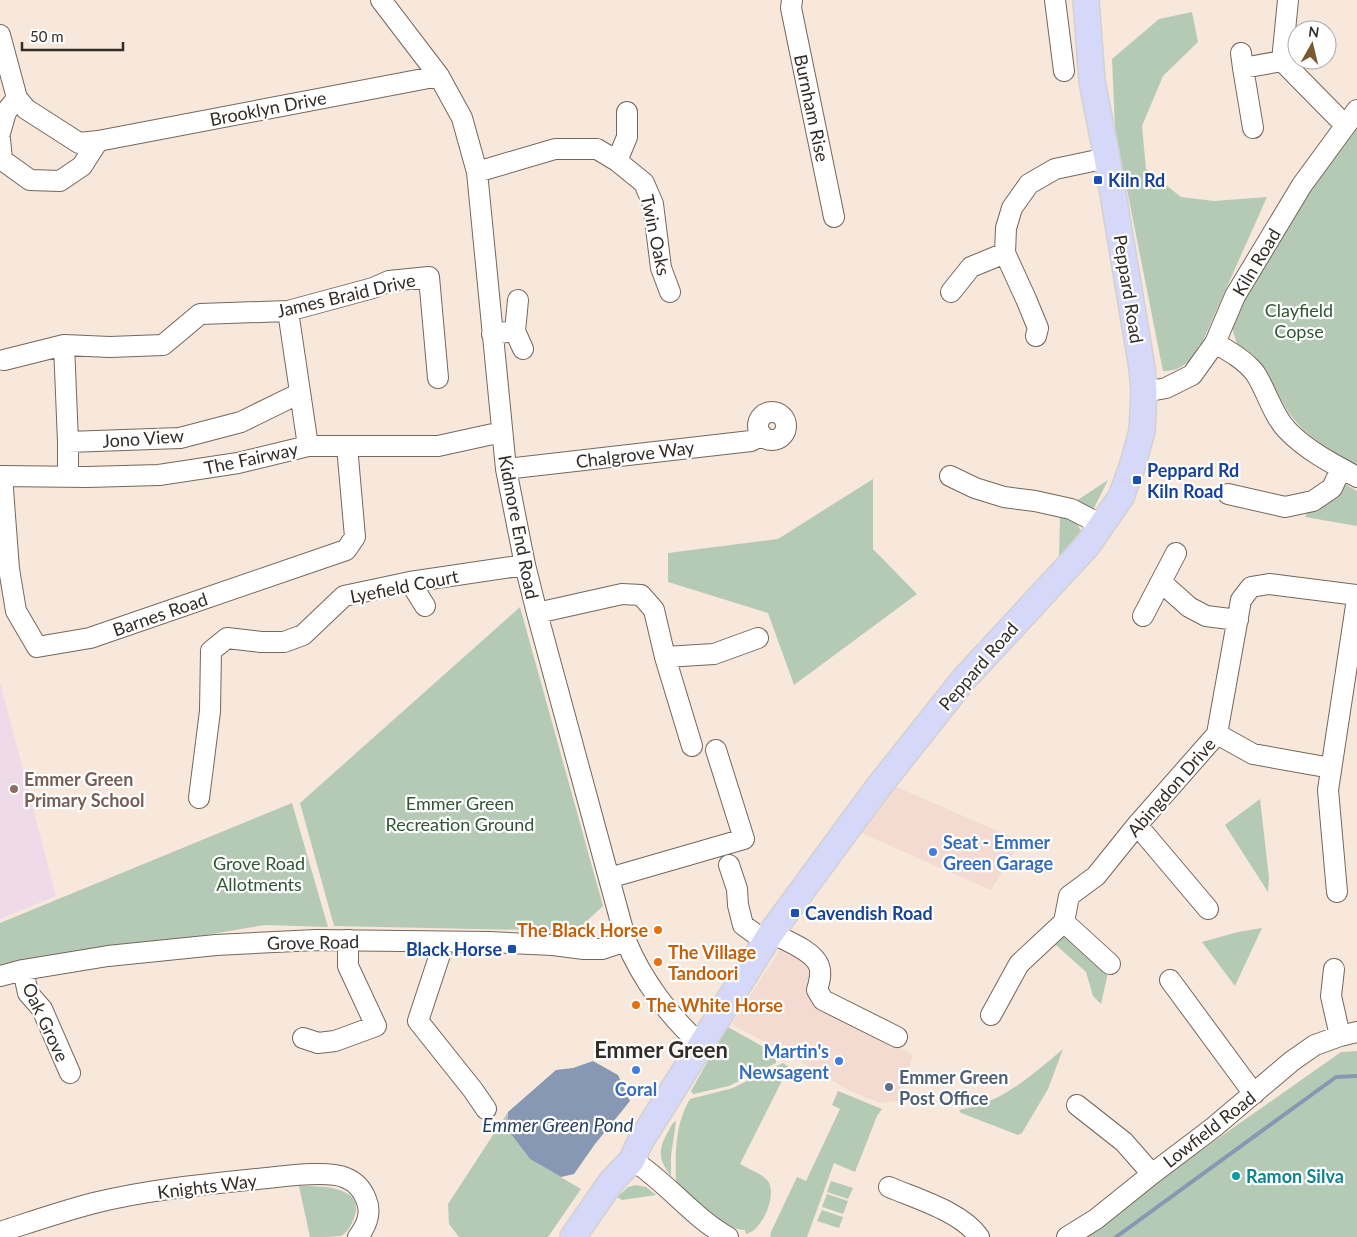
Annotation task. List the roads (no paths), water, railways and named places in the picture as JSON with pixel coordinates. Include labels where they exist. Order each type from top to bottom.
[{"type":"main road","name":"Peppard Road","points":[[573,1237],[612,1182],[632,1160],[653,1121],[768,938],[908,748],[964,679],[1087,546],[1121,497],[1142,431],[1144,392],[1142,368],[1107,158],[1092,82],[1086,0]]},
{"type":"street","name":"Kidmore End Road","points":[[381,0],[438,76],[462,118],[477,172],[506,469],[524,565],[626,941],[664,1007],[676,1022],[701,1045]]},
{"type":"street","name":"Burnham Rise","points":[[792,0],[791,8],[834,217]]},
{"type":"street","points":[[1055,0],[1064,71]]},
{"type":"street","points":[[1282,60],[1288,0]]},
{"type":"street","points":[[0,35],[17,98],[6,112],[0,132]]},
{"type":"street","points":[[1253,128],[1242,60],[1282,60],[1351,118]]},
{"type":"street","name":"Brooklyn Drive","points":[[17,98],[26,109],[79,143],[98,142],[438,76]]},
{"type":"street","points":[[617,161],[627,137],[627,112]]},
{"type":"street","name":"Kiln Road","points":[[1144,392],[1166,388],[1192,375],[1215,343],[1235,296],[1302,185],[1351,118]]},
{"type":"street","points":[[0,139],[2,160],[30,180],[60,181],[82,166],[98,142]]},
{"type":"street","name":"Twin Oaks","points":[[477,172],[555,149],[597,150],[617,161],[644,183],[653,204],[661,268],[670,292]]},
{"type":"street","points":[[1036,336],[1038,328],[1005,253],[1006,228],[1012,208],[1029,184],[1056,170],[1107,158]]},
{"type":"street","points":[[951,292],[971,267],[1005,253]]},
{"type":"street","name":"James Braid Drive","points":[[4,360],[64,345],[110,347],[163,345],[200,314],[288,311],[373,288],[389,281],[429,277],[438,378]]},
{"type":"street","points":[[518,300],[515,331],[523,349]]},
{"type":"street","points":[[288,311],[308,446]]},
{"type":"street","points":[[492,334],[515,331]]},
{"type":"street","points":[[1215,343],[1232,353],[1254,373],[1278,417],[1287,429],[1304,444],[1349,473],[1313,501],[1284,507],[1228,494]]},
{"type":"street","points":[[64,345],[68,476]]},
{"type":"street","name":"Jono View","points":[[68,442],[180,438],[241,422],[300,393]]},
{"type":"street","name":"The Fairway","points":[[1,476],[159,475],[238,463],[308,446],[438,446],[502,432]]},
{"type":"street","name":"Chalgrove Way","points":[[506,469],[751,441],[762,435]]},
{"type":"street","name":"Barnes Road","points":[[1,476],[9,569],[16,611],[37,646],[90,638],[346,550],[355,537],[347,446]]},
{"type":"street","points":[[950,476],[975,488],[1004,497],[1035,501],[1071,509],[1102,525]]},
{"type":"street","points":[[1143,616],[1176,553]]},
{"type":"street","name":"Lyefield Court","points":[[199,798],[210,711],[211,651],[227,638],[261,642],[284,642],[303,635],[344,596],[410,582],[524,565]]},
{"type":"street","points":[[410,582],[425,606]]},
{"type":"street","points":[[1160,582],[1189,607],[1206,616],[1238,620]]},
{"type":"street","name":"Abingdon Drive","points":[[1064,922],[1069,896],[1096,876],[1137,825],[1217,734],[1241,600],[1251,587],[1269,584],[1357,597]]},
{"type":"street","points":[[537,613],[622,594],[641,595],[654,610],[665,658],[692,746]]},
{"type":"street","points":[[1337,892],[1328,790],[1357,597]]},
{"type":"street","points":[[665,658],[714,654],[758,638]]},
{"type":"street","points":[[1217,734],[1253,754],[1331,768]]},
{"type":"street","points":[[609,878],[744,839],[716,750]]},
{"type":"street","points":[[1137,825],[1208,909]]},
{"type":"street","points":[[729,865],[737,889],[738,906],[743,926],[768,938],[809,953],[819,966],[820,979],[817,990],[823,1000],[896,1037]]},
{"type":"street","points":[[996,1006],[1019,964],[1064,922],[1110,964]]},
{"type":"street","points":[[302,1038],[318,1042],[335,1041],[376,1026],[348,966],[348,940]]},
{"type":"street","name":"Grove Road","points":[[0,976],[23,970],[108,956],[216,945],[348,940],[489,942],[602,949],[626,941]]},
{"type":"street","points":[[444,942],[418,1022],[486,1109]]},
{"type":"street","points":[[1334,969],[1331,996],[1349,1034]]},
{"type":"street","name":"Oak Grove","points":[[23,970],[28,993],[42,1009],[70,1073]]},
{"type":"street","points":[[1170,980],[1254,1094]]},
{"type":"street","name":"Lowfield Road","points":[[1068,1237],[1096,1219],[1254,1094],[1292,1061],[1315,1046],[1349,1034]]},
{"type":"street","points":[[1082,1115],[1124,1142],[1152,1174]]},
{"type":"street","points":[[632,1160],[648,1170],[671,1193],[712,1228],[728,1237]]},
{"type":"street","name":"Knights Way","points":[[0,1232],[94,1203],[186,1186],[293,1175],[332,1175],[344,1177],[356,1183],[364,1193],[369,1208],[368,1218],[364,1229],[358,1237]]},
{"type":"street","points":[[889,1187],[938,1207],[970,1226],[979,1237]]},
{"type":"water","name":"Emmer Green Pond","points":[[593,1061],[618,1075],[630,1101],[595,1144],[574,1174],[561,1177],[530,1159],[507,1129],[508,1112],[556,1070],[573,1068]]},
{"type":"waterway","points":[[1116,1237],[1336,1077],[1357,1076]]},
{"type":"place","name":"Kiln Rd","points":[[1098,180]]},
{"type":"place","name":"Peppard Rd Kiln Road","points":[[1137,480]]},
{"type":"place","name":"Emmer Green Primary School","points":[[14,789]]},
{"type":"place","name":"Seat - Emmer Green Garage","points":[[933,852]]},
{"type":"place","name":"Cavendish Road","points":[[795,913]]},
{"type":"place","name":"The Black Horse","points":[[658,930]]},
{"type":"place","name":"Black Horse","points":[[512,949]]},
{"type":"place","name":"The Village Tandoori","points":[[658,962]]},
{"type":"place","name":"The White Horse","points":[[636,1005]]},
{"type":"place","name":"Martin's Newsagent","points":[[839,1061]]},
{"type":"place","name":"Coral","points":[[636,1070]]},
{"type":"place","name":"Emmer Green Post Office","points":[[889,1087]]},
{"type":"place","name":"Ramon Silva","points":[[1236,1176]]},
{"type":"district","name":"Emmer Green","points":[[661,1049]]},
{"type":"park label","name":"Clayfield Copse","points":[[1299,320]]},
{"type":"park label","name":"Emmer Green Recreation Ground","points":[[460,813]]},
{"type":"park label","name":"Grove Road Allotments","points":[[259,873]]}]
